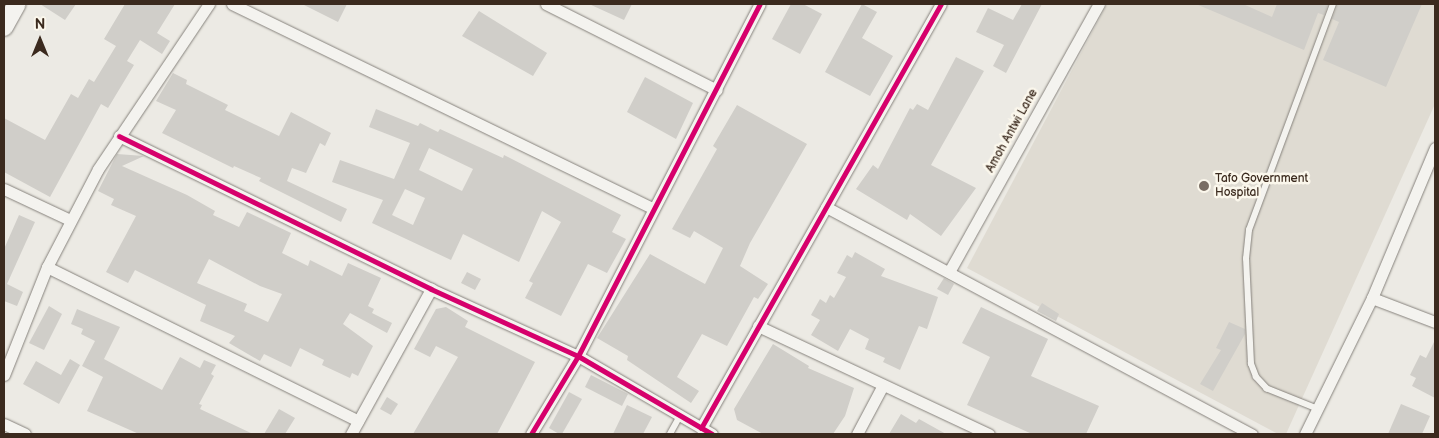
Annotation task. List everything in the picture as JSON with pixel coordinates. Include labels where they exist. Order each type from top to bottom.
[{"type":"main road","points":[[4,27],[17,4]]},
{"type":"street","points":[[4,375],[47,267],[70,220],[119,136],[209,4]]},
{"type":"street","points":[[232,4],[653,208]]},
{"type":"street","points":[[546,4],[718,90]]},
{"type":"street","points":[[530,434],[578,356],[653,208],[718,90],[760,4]]},
{"type":"street","points":[[701,428],[941,4]]},
{"type":"street","name":"Amoh Antwi Lane","points":[[949,272],[1099,4]]},
{"type":"street","points":[[119,136],[431,289],[578,356],[712,434]]},
{"type":"street","points":[[1304,434],[1372,298],[1435,148]]},
{"type":"street","points":[[4,189],[70,220]]},
{"type":"street","points":[[826,207],[1252,434]]},
{"type":"street","points":[[47,267],[358,421]]},
{"type":"street","points":[[351,434],[431,289]]},
{"type":"street","points":[[1372,298],[1435,322]]},
{"type":"street","points":[[758,326],[989,434]]},
{"type":"street","points":[[857,434],[883,385]]},
{"type":"street","points":[[4,424],[25,434]]},
{"type":"lane","points":[[1317,409],[1268,389],[1256,376],[1251,364],[1246,258],[1249,230],[1333,4]]},
{"type":"lane","points":[[670,434],[680,416]]},
{"type":"shaded area","name":"Tafo Government Hospital","points":[[1107,4],[1435,4],[1435,104],[1286,434],[1278,434],[967,268]]},
{"type":"building","points":[[40,4],[76,4],[65,20]]},
{"type":"building","points":[[125,4],[175,4],[157,33],[170,41],[162,54],[140,40],[127,61],[134,65],[108,108],[101,104],[50,197],[4,172],[4,118],[45,140],[71,94],[78,98],[89,79],[94,82],[116,46],[104,39]]},
{"type":"building","points":[[302,4],[347,4],[338,22]]},
{"type":"building","points":[[589,4],[632,4],[624,20]]},
{"type":"building","points":[[791,4],[803,4],[822,14],[800,54],[772,39]]},
{"type":"building","points":[[862,4],[877,12],[862,38],[893,56],[870,96],[825,72]]},
{"type":"building","points":[[1022,4],[1042,4],[1006,73],[993,66],[1004,45],[976,32],[988,8],[1013,20]]},
{"type":"building","points":[[1196,4],[1243,4],[1272,17],[1277,4],[1328,4],[1324,15],[1318,13],[1304,50]]},
{"type":"building","points":[[1338,4],[1422,4],[1386,87],[1323,60],[1339,22],[1332,19]]},
{"type":"building","points":[[479,11],[547,53],[533,76],[462,36]]},
{"type":"building","points":[[956,57],[984,71],[931,165],[976,188],[941,236],[910,214],[907,220],[856,189],[873,165],[878,169],[910,108],[913,110],[917,104],[928,110]]},
{"type":"building","points":[[173,73],[187,80],[186,84],[228,105],[225,110],[279,136],[291,112],[331,133],[325,146],[320,143],[306,173],[292,168],[287,181],[347,209],[341,222],[259,181],[261,178],[234,166],[233,168],[162,133],[176,110],[156,101]]},
{"type":"building","points":[[645,77],[693,103],[676,139],[627,112]]},
{"type":"building","points":[[737,105],[807,144],[750,243],[740,266],[768,284],[758,299],[754,297],[727,346],[702,334],[677,377],[699,391],[691,403],[627,360],[628,356],[597,338],[650,254],[705,284],[723,248],[694,231],[690,238],[672,229],[717,149],[713,146]]},
{"type":"building","points":[[376,109],[418,126],[420,123],[438,132],[440,129],[503,158],[504,155],[621,215],[612,232],[626,239],[607,273],[588,264],[561,316],[525,298],[533,283],[529,281],[561,222],[542,211],[519,262],[463,234],[451,260],[372,223],[383,200],[332,182],[340,160],[394,179],[410,143],[369,127]],"holes":[[[429,148],[473,169],[462,191],[419,170]],[[405,189],[425,198],[413,225],[392,215]]]},
{"type":"building","points":[[117,154],[144,156],[122,166],[187,195],[215,211],[213,215],[239,227],[247,212],[291,233],[282,253],[308,266],[310,260],[342,276],[348,263],[381,278],[368,306],[374,309],[372,313],[392,323],[387,333],[350,313],[343,324],[373,346],[358,376],[352,373],[350,378],[322,365],[324,360],[300,348],[291,367],[264,354],[260,361],[229,343],[235,336],[200,321],[206,305],[135,270],[128,283],[106,272],[136,216],[111,205],[114,199],[98,191]],"holes":[[[209,259],[260,286],[282,294],[268,322],[244,311],[247,304],[197,283]]]},
{"type":"building","points":[[19,215],[35,222],[7,284],[23,292],[17,306],[4,301],[4,249]]},
{"type":"building","points":[[855,252],[885,269],[881,276],[938,297],[927,329],[919,326],[900,370],[883,362],[885,358],[865,349],[869,339],[850,329],[838,351],[811,335],[820,320],[811,315],[820,299],[826,303],[830,295],[834,298],[846,277],[837,273],[847,255],[852,258]]},
{"type":"building","points":[[467,272],[481,279],[475,290],[461,283]]},
{"type":"building","points":[[944,278],[954,284],[948,295],[937,289]]},
{"type":"building","points":[[1042,303],[1059,314],[1056,321],[1037,311]]},
{"type":"building","points":[[49,306],[62,314],[44,350],[29,343]]},
{"type":"building","points":[[446,307],[468,321],[465,327],[535,362],[497,434],[413,434],[458,357],[436,346],[430,357],[414,349],[436,309]]},
{"type":"building","points":[[981,307],[1048,339],[1031,376],[1099,406],[1086,434],[1032,434],[967,405],[990,357],[962,343]]},
{"type":"building","points":[[77,309],[120,327],[104,359],[162,390],[180,357],[200,368],[204,360],[216,365],[211,374],[214,376],[199,404],[202,405],[200,409],[253,434],[139,434],[87,411],[103,377],[82,366],[95,341],[81,334],[83,329],[71,324]]},
{"type":"building","points":[[1229,322],[1245,329],[1245,334],[1213,391],[1200,384],[1221,350],[1216,348]]},
{"type":"building","points":[[1435,340],[1435,398],[1412,386],[1416,378],[1410,375],[1420,355],[1426,358]]},
{"type":"building","points":[[773,344],[809,366],[808,368],[854,388],[845,416],[833,434],[763,434],[737,420],[734,409]]},
{"type":"building","points":[[70,359],[80,365],[59,404],[23,384],[36,361],[61,375]]},
{"type":"building","points":[[591,375],[628,394],[622,406],[585,387]]},
{"type":"building","points":[[569,392],[582,399],[562,434],[559,434],[549,428]]},
{"type":"building","points":[[387,397],[398,404],[391,415],[380,409]]},
{"type":"building","points":[[1401,404],[1430,416],[1422,434],[1388,434]]},
{"type":"building","points":[[627,405],[652,417],[643,434],[613,434]]},
{"type":"building","points":[[279,409],[295,418],[285,434],[264,434]]},
{"type":"building","points":[[901,414],[916,423],[919,419],[946,434],[889,434]]},
{"type":"cycle path","points":[[531,434],[578,356],[760,4]]},
{"type":"cycle path","points":[[701,428],[941,4]]},
{"type":"cycle path","points":[[119,136],[431,289],[578,356],[712,434]]},
{"type":"place","name":"Tafo Government Hospital","points":[[1204,186]]}]
